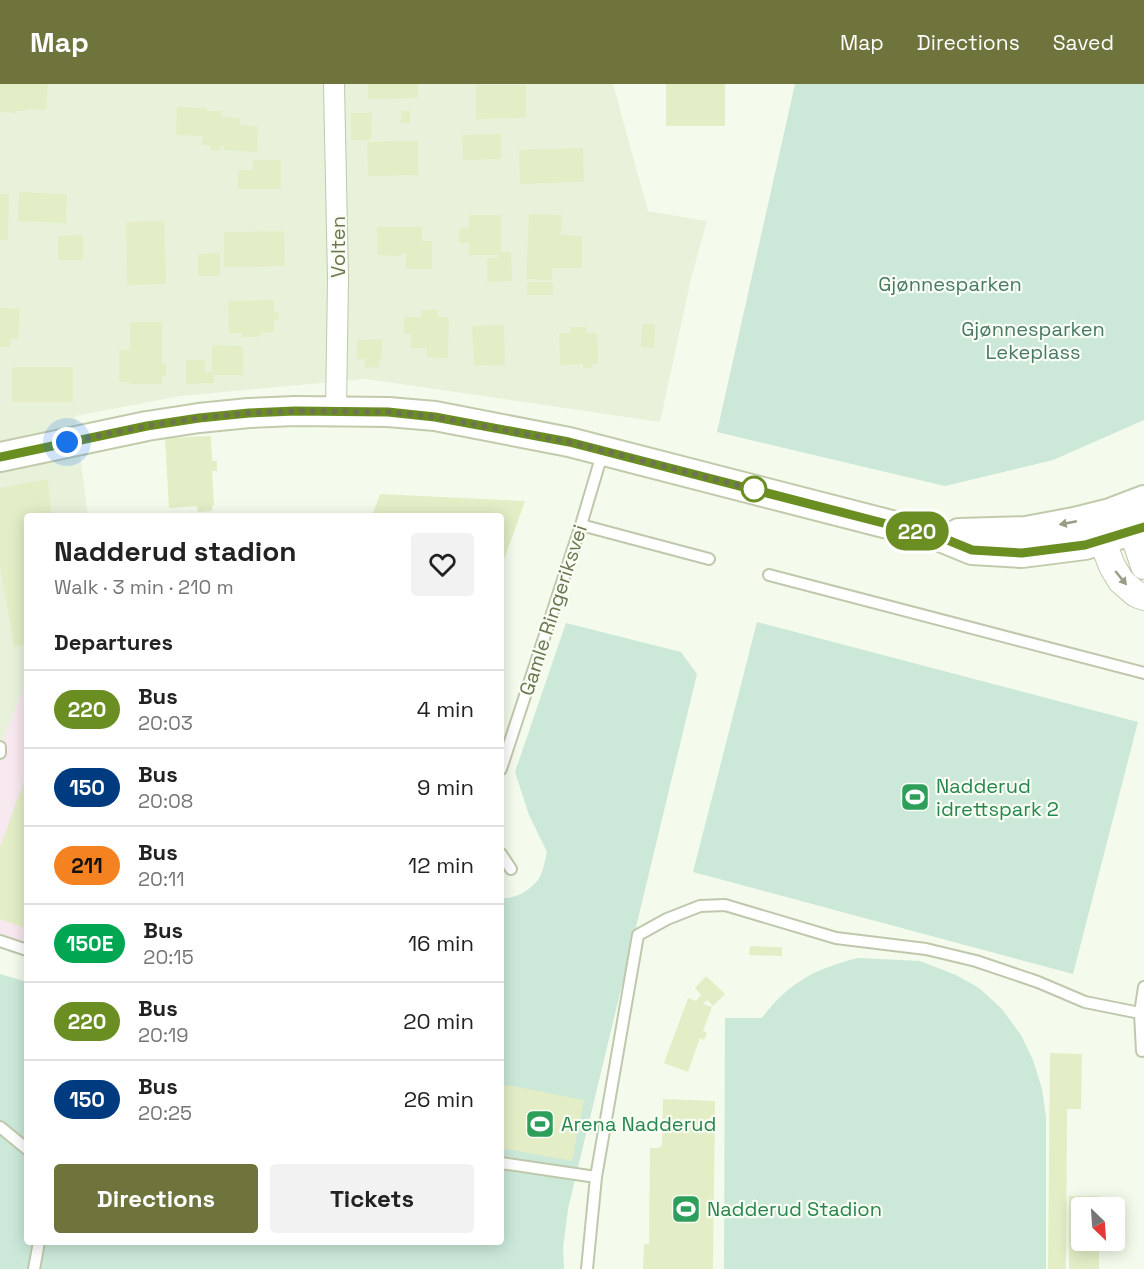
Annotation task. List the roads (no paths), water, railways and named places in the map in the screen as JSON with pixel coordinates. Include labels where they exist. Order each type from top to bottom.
[{"type":"main road","points":[[0,457],[147,426],[199,418],[249,413],[336,410],[388,412],[435,417],[569,442],[933,534],[972,550],[1022,553],[1076,546],[1138,529]]},
{"type":"main road","points":[[933,534],[1026,531],[1110,513],[1144,500]]},
{"type":"street","name":"Volten","points":[[334,84],[338,279],[336,410]]},
{"type":"street","points":[[1144,566],[1138,529],[1110,513],[1101,540],[1121,581],[1136,594],[1144,597]]},
{"type":"lane","name":"Gamle Ringeriksvei","points":[[504,760],[603,451]]},
{"type":"lane","points":[[581,525],[709,559]]},
{"type":"lane","points":[[769,575],[1144,673]]},
{"type":"lane","points":[[0,747],[0,753]]},
{"type":"lane","points":[[504,858],[511,869]]},
{"type":"lane","points":[[587,1269],[596,1177],[638,935],[668,919],[700,906],[725,905],[836,938],[926,949],[976,961],[1038,982],[1085,1002],[1140,1013]]},
{"type":"lane","points":[[0,941],[24,949]]},
{"type":"lane","points":[[1142,1051],[1140,1013],[1144,987]]},
{"type":"lane","points":[[0,1127],[24,1147]]},
{"type":"lane","points":[[504,1163],[596,1177]]},
{"type":"lane","points":[[34,1269],[38,1245]]},
{"type":"place","name":"Nadderud idrettspark 2","points":[[915,797]]},
{"type":"place","name":"Arena Nadderud","points":[[540,1124]]},
{"type":"place","name":"Nadderud Stadion","points":[[686,1209]]},
{"type":"park label","name":"Gjønnesparken","points":[[950,284]]},
{"type":"park label","name":"Gjønnesparken Lekeplass","points":[[1033,340]]}]
